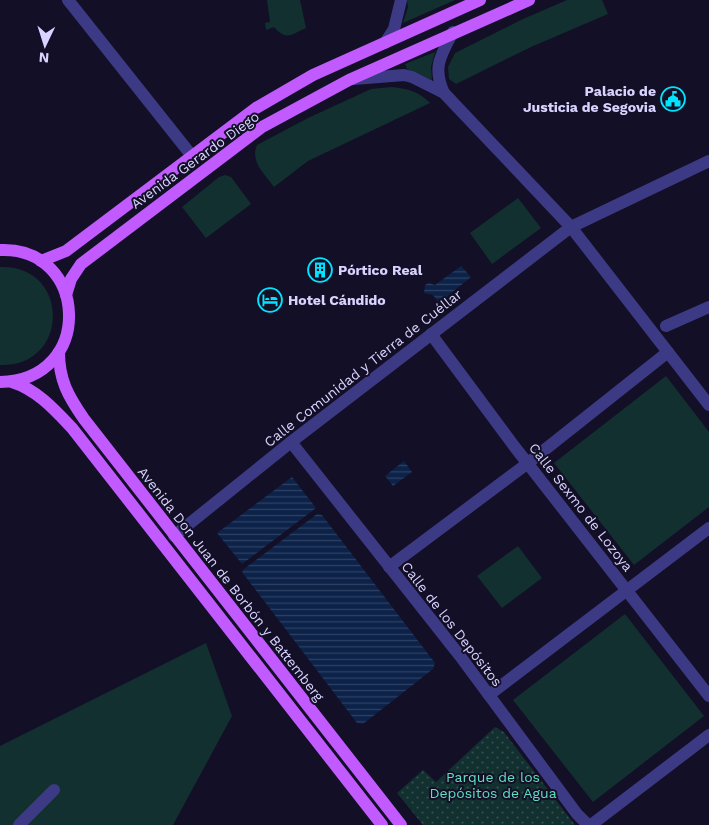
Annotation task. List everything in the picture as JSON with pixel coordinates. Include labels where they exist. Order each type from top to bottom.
[{"type":"main road","name":"Avenida Gerardo Diego","points":[[41,261],[66,251],[256,108],[290,87],[480,0]]},
{"type":"main road","name":"Avenida Gerardo Diego","points":[[66,295],[72,279],[81,264],[262,128],[349,80],[529,0]]},
{"type":"main road","points":[[0,250],[18,252],[41,261],[56,276],[66,295],[69,310],[67,334],[59,352],[50,363],[39,372],[26,378],[6,382]]},
{"type":"main road","name":"Avenida Don Juan de Borbón y Battemberg","points":[[59,352],[62,380],[72,402],[174,536],[400,825]]},
{"type":"main road","points":[[6,382],[24,386],[35,393],[72,428],[382,825]]},
{"type":"street","points":[[68,0],[192,156]]},
{"type":"street","points":[[385,42],[394,29],[401,0]]},
{"type":"street","points":[[454,32],[443,52],[437,72],[444,93],[571,227],[709,405]]},
{"type":"street","points":[[349,80],[404,75],[444,93]]},
{"type":"street","name":"Calle Comunidad y Tierra de Cuéllar","points":[[174,536],[291,442],[571,227],[709,161]]},
{"type":"street","points":[[666,326],[709,306]]},
{"type":"street","name":"Calle Sexmo de Lozoya","points":[[431,334],[528,463],[709,696]]},
{"type":"street","points":[[389,567],[528,463],[668,352]]},
{"type":"street","name":"Calle de los Depósitos","points":[[291,442],[460,656],[577,814],[590,825]]},
{"type":"street","points":[[489,695],[709,528]]},
{"type":"street","points":[[590,825],[709,734]]},
{"type":"street","points":[[19,825],[54,790]]},
{"type":"green space","points":[[267,0],[300,0],[306,28],[289,35],[282,34],[274,27],[266,30],[265,23],[270,22]]},
{"type":"green space","points":[[407,0],[455,0],[403,23],[408,7]]},
{"type":"green space","points":[[567,0],[602,0],[608,14],[531,47],[456,84],[449,79],[448,67],[455,53],[523,19]]},
{"type":"green space","points":[[435,52],[431,67],[432,80],[407,69],[405,64]]},
{"type":"green space","points":[[391,87],[412,91],[430,103],[308,161],[274,187],[259,167],[255,157],[257,145],[308,118],[371,89]]},
{"type":"green space","points":[[225,175],[231,177],[251,204],[206,238],[182,207],[219,177]]},
{"type":"green space","points":[[518,198],[541,228],[492,264],[470,233]]},
{"type":"green space","points":[[0,267],[23,270],[40,281],[49,297],[53,316],[50,334],[40,350],[23,361],[0,365]]},
{"type":"green space","points":[[666,376],[709,432],[709,507],[634,565],[554,463]]},
{"type":"green space","points":[[518,546],[542,578],[502,608],[477,576]]},
{"type":"green space","points":[[625,614],[704,716],[593,802],[513,700]]},
{"type":"green space","points":[[206,643],[232,716],[173,825],[0,825],[0,746]]},
{"type":"green space","name":"Parque de los Depósitos de Agua","points":[[495,727],[504,732],[575,825],[423,825],[397,793],[423,770],[436,782]]},
{"type":"water","points":[[461,266],[471,277],[439,303],[433,295],[424,293],[425,285],[429,283],[435,285]]},
{"type":"water","points":[[404,461],[412,472],[393,486],[385,476]]},
{"type":"water","points":[[292,477],[316,508],[242,564],[217,533]]},
{"type":"water","points":[[317,514],[322,515],[435,663],[433,669],[363,724],[357,723],[242,572]]},
{"type":"place","name":"Palacio de Justicia de Segovia","points":[[673,99]]},
{"type":"place","name":"Pórtico Real","points":[[320,270]]},
{"type":"place","name":"Hotel Cándido","points":[[270,300]]}]
